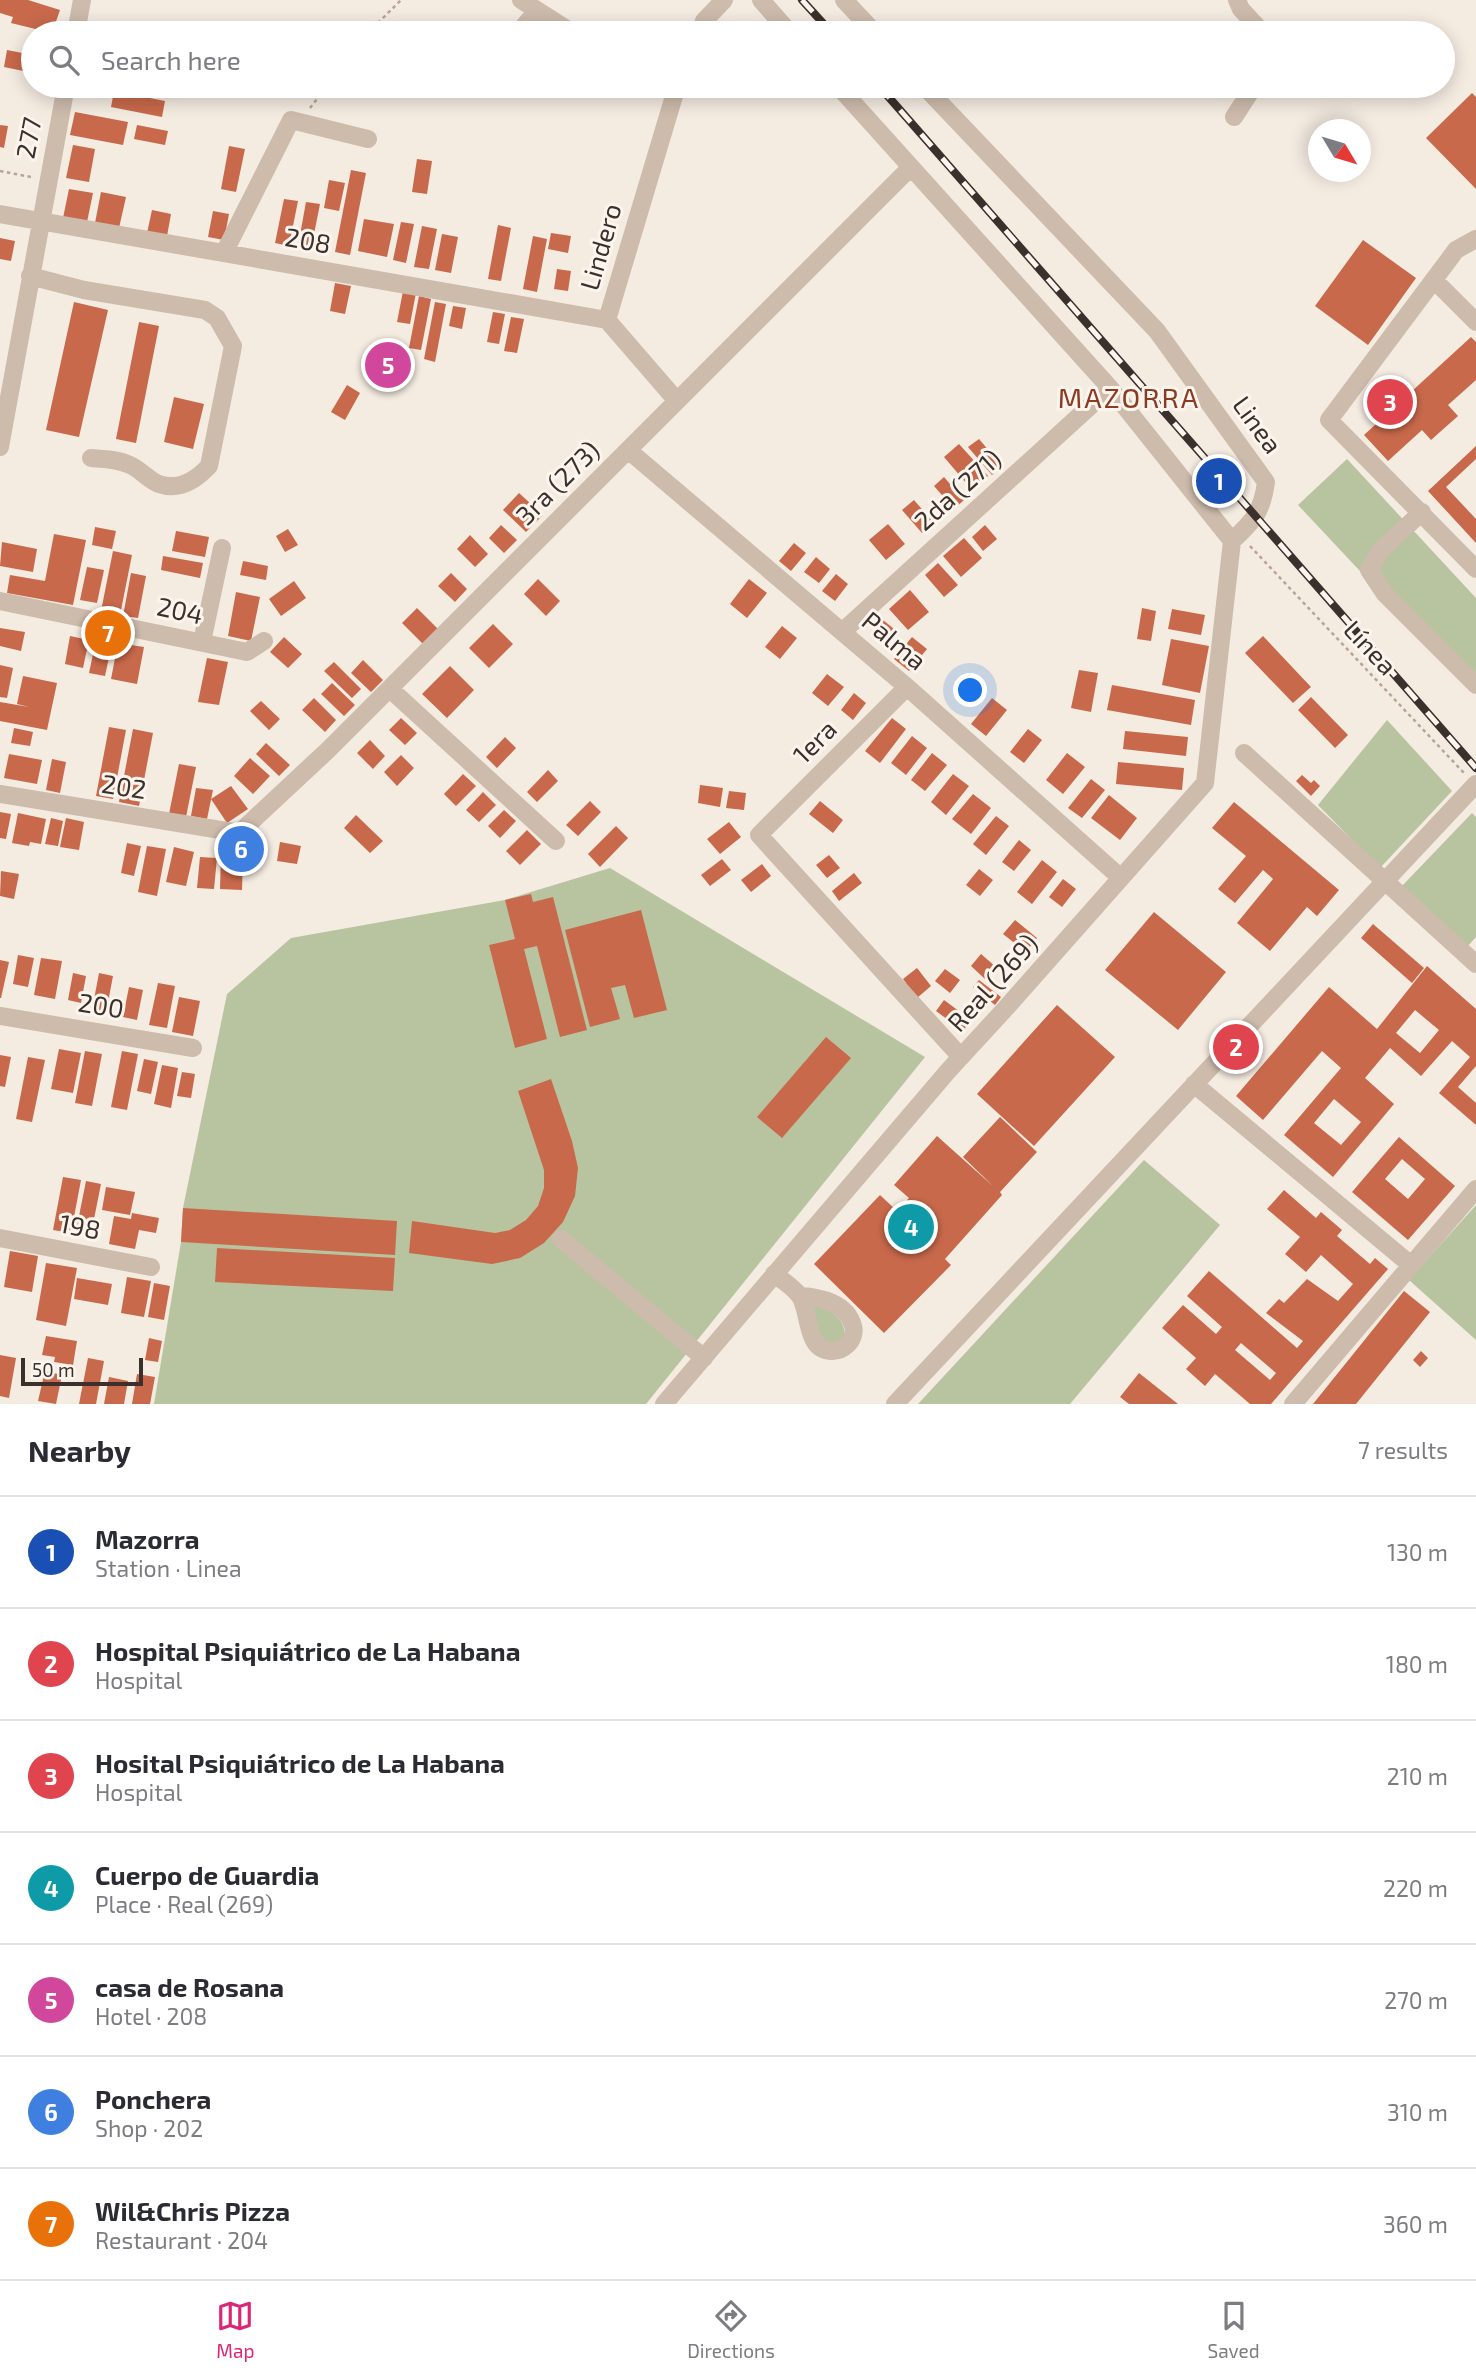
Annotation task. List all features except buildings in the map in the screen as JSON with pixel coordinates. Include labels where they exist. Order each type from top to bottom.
[{"type":"street","points":[[78,21],[82,0]]},
{"type":"street","points":[[521,0],[554,21]]},
{"type":"street","points":[[704,21],[724,0]]},
{"type":"street","points":[[761,0],[779,21]]},
{"type":"street","points":[[1237,0],[1252,21]]},
{"type":"street","points":[[851,2],[866,21]]},
{"type":"street","points":[[528,21],[537,10]]},
{"type":"street","name":"277","points":[[0,447],[3,412],[64,98]]},
{"type":"street","name":"Lindero","points":[[667,98],[607,320],[677,401]]},
{"type":"street","points":[[849,98],[1110,388],[1235,538]]},
{"type":"street","name":"Linea","points":[[936,98],[1157,331],[1266,482],[1264,501],[1256,517],[1235,538]]},
{"type":"street","points":[[1234,117],[1246,98]]},
{"type":"street","points":[[224,253],[291,120],[368,139]]},
{"type":"street","name":"3ra (273)","points":[[239,833],[328,750],[911,167]]},
{"type":"street","name":"208","points":[[0,214],[607,320]]},
{"type":"street","points":[[1476,239],[1456,250],[1329,420],[1476,569]]},
{"type":"street","points":[[30,276],[84,290],[205,310],[217,318],[233,346],[209,466],[197,478],[183,485],[159,484],[131,465],[116,460],[91,458]]},
{"type":"street","points":[[1434,280],[1476,322]]},
{"type":"street","name":"2da (271)","points":[[842,632],[1110,388]]},
{"type":"street","name":"Palma","points":[[628,450],[907,687],[1121,878]]},
{"type":"street","points":[[1422,512],[1380,551],[1369,570],[1385,594],[1476,685]]},
{"type":"street","name":"Real (269)","points":[[664,1404],[961,1057],[1205,783],[1235,538]]},
{"type":"street","points":[[202,642],[222,548]]},
{"type":"street","name":"204","points":[[0,601],[247,652],[264,641]]},
{"type":"street","name":"1era","points":[[907,687],[759,835],[961,1057]]},
{"type":"street","points":[[390,688],[556,841]]},
{"type":"street","points":[[1244,753],[1476,964]]},
{"type":"street","points":[[895,1404],[1476,784]]},
{"type":"street","name":"202","points":[[0,794],[239,833]]},
{"type":"street","name":"200","points":[[0,1016],[193,1048]]},
{"type":"street","points":[[1194,1084],[1411,1265]]},
{"type":"street","points":[[1293,1404],[1476,1189]]},
{"type":"street","name":"198","points":[[0,1238],[151,1267]]},
{"type":"street","points":[[561,1239],[704,1358]]},
{"type":"street","points":[[774,1274],[800,1296]]},
{"type":"path","points":[[380,21],[401,0]]},
{"type":"path","points":[[300,122],[318,98]]},
{"type":"path","points":[[0,171],[48,180]]},
{"type":"path","name":"Línea","points":[[1235,538],[1476,784]]},
{"type":"green space","points":[[1347,459],[1476,598],[1476,676],[1467,685],[1298,505]]},
{"type":"green space","points":[[1387,720],[1452,791],[1380,868],[1318,805]]},
{"type":"green space","points":[[1472,813],[1476,817],[1476,937],[1467,947],[1402,886]]},
{"type":"green space","points":[[610,868],[925,1057],[646,1404],[154,1404],[181,1242],[183,1208],[227,994],[291,938],[505,900]]},
{"type":"green space","points":[[1144,1160],[1220,1225],[1070,1404],[918,1404]]},
{"type":"green space","points":[[1476,1205],[1476,1340],[1409,1280]]},
{"type":"green space","points":[[809,1304],[829,1311],[839,1318],[845,1337],[835,1344],[822,1341]]},
{"type":"railway","points":[[802,0],[821,21]]},
{"type":"railway","points":[[890,98],[1476,768]]},
{"type":"place","name":"casa de Rosana","points":[[388,365]]},
{"type":"place","name":"Hosital Psiquiátrico de La Habana","points":[[1390,402]]},
{"type":"place","name":"Mazorra","points":[[1219,481]]},
{"type":"place","name":"Wil&Chris Pizza","points":[[108,633]]},
{"type":"place","name":"Ponchera","points":[[241,849]]},
{"type":"place","name":"Hospital Psiquiátrico de La Habana","points":[[1236,1047]]},
{"type":"place","name":"Cuerpo de Guardia","points":[[911,1227]]},
{"type":"district","name":"MAZORRA","points":[[1129,398]]}]
